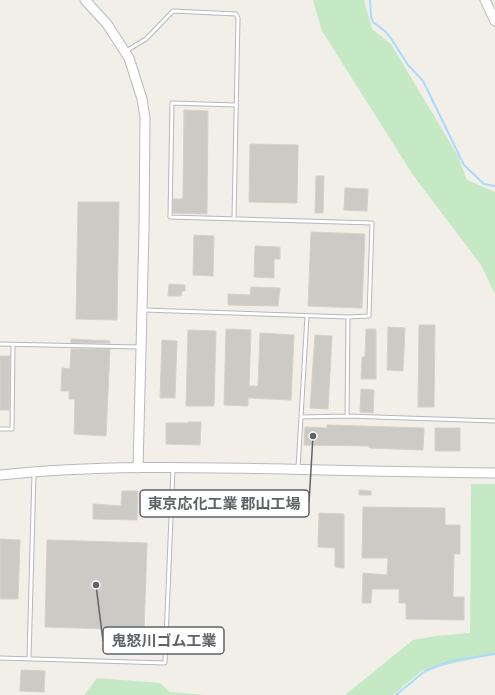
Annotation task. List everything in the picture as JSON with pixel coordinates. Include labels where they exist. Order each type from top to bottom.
[{"type":"street","points":[[85,0],[107,24],[129,58],[142,99],[145,118],[138,468]]},
{"type":"street","points":[[485,0],[495,21]]},
{"type":"street","points":[[0,475],[34,472],[173,467],[495,473]]},
{"type":"lane","points":[[125,52],[146,39],[173,11],[235,14],[238,18],[234,218]]},
{"type":"lane","points":[[142,310],[307,316],[369,316],[372,224],[234,218],[170,217],[172,103],[236,105]]},
{"type":"lane","points":[[298,469],[307,316]]},
{"type":"lane","points":[[346,416],[348,317]]},
{"type":"lane","points":[[0,344],[141,347]]},
{"type":"lane","points":[[0,429],[12,429],[13,345]]},
{"type":"lane","points":[[301,418],[346,416],[495,421]]},
{"type":"lane","points":[[0,658],[165,663],[173,467]]},
{"type":"lane","points":[[29,659],[34,472]]},
{"type":"green space","points":[[313,0],[364,0],[372,29],[391,44],[458,156],[467,180],[495,192],[495,294],[481,265],[413,175],[322,31]]},
{"type":"green space","points":[[471,484],[495,484],[495,654],[423,670],[393,695],[345,695],[413,640],[470,633]]},
{"type":"green space","points":[[97,678],[160,683],[170,692],[204,695],[84,695]]},
{"type":"building","points":[[184,110],[208,111],[207,214],[173,213],[173,199],[183,199]]},
{"type":"building","points":[[250,144],[298,145],[297,203],[249,202]]},
{"type":"building","points":[[316,176],[324,176],[323,213],[315,213]]},
{"type":"building","points":[[345,188],[368,189],[367,211],[344,210]]},
{"type":"building","points":[[78,202],[119,202],[117,320],[76,319]]},
{"type":"building","points":[[311,232],[365,234],[362,308],[308,306]]},
{"type":"building","points":[[194,235],[214,236],[213,276],[193,275]]},
{"type":"building","points":[[255,246],[280,247],[280,259],[274,259],[274,278],[254,277]]},
{"type":"building","points":[[169,284],[185,285],[185,291],[182,291],[181,296],[168,296]]},
{"type":"building","points":[[251,287],[280,288],[278,306],[228,305],[228,294],[250,295]]},
{"type":"building","points":[[419,325],[435,325],[434,407],[418,407]]},
{"type":"building","points":[[388,327],[405,328],[403,371],[387,370]]},
{"type":"building","points":[[226,329],[251,330],[249,386],[258,386],[260,333],[294,335],[291,400],[248,398],[248,406],[224,405]]},
{"type":"building","points":[[366,329],[376,329],[376,379],[361,379],[362,357],[365,357]]},
{"type":"building","points":[[188,330],[216,331],[214,406],[186,406]]},
{"type":"building","points":[[315,335],[332,336],[328,409],[310,408]]},
{"type":"building","points":[[71,339],[110,341],[110,343],[71,343]]},
{"type":"building","points":[[162,340],[177,341],[175,398],[160,398]]},
{"type":"building","points":[[71,349],[110,349],[106,436],[74,434],[75,399],[69,399],[69,391],[61,391],[62,368],[70,369]]},
{"type":"building","points":[[0,356],[10,356],[9,410],[0,410]]},
{"type":"building","points":[[361,389],[374,390],[373,413],[360,412]]},
{"type":"building","points":[[201,422],[200,445],[166,444],[166,423]]},
{"type":"building","points":[[327,425],[424,428],[423,450],[369,448],[369,446],[304,445],[305,427],[327,428]]},
{"type":"building","points":[[435,428],[460,428],[460,451],[435,451]]},
{"type":"building","points":[[359,490],[371,491],[371,495],[359,495]]},
{"type":"building","points":[[122,491],[138,491],[137,520],[93,519],[93,504],[121,506]]},
{"type":"building","points":[[363,507],[445,508],[445,525],[460,525],[460,554],[454,554],[453,597],[464,597],[464,620],[406,619],[406,603],[399,603],[399,589],[372,589],[371,603],[362,603],[363,573],[387,575],[388,558],[362,558]]},
{"type":"building","points":[[319,513],[344,514],[344,568],[335,567],[335,548],[318,547]]},
{"type":"building","points":[[0,539],[20,540],[18,599],[0,599]]},
{"type":"building","points":[[47,540],[147,543],[144,630],[45,627]]},
{"type":"building","points":[[21,670],[45,671],[44,692],[20,691]]},
{"type":"waterway","points":[[370,0],[371,17],[373,22],[386,32],[408,65],[423,81],[464,165],[484,184],[495,186]]},
{"type":"waterway","points":[[396,695],[425,671],[451,661],[495,654]]},
{"type":"place","name":"東京応化工業 郡山工場","points":[[313,436]]},
{"type":"place","name":"鬼怒川ゴム工業","points":[[96,585]]}]
